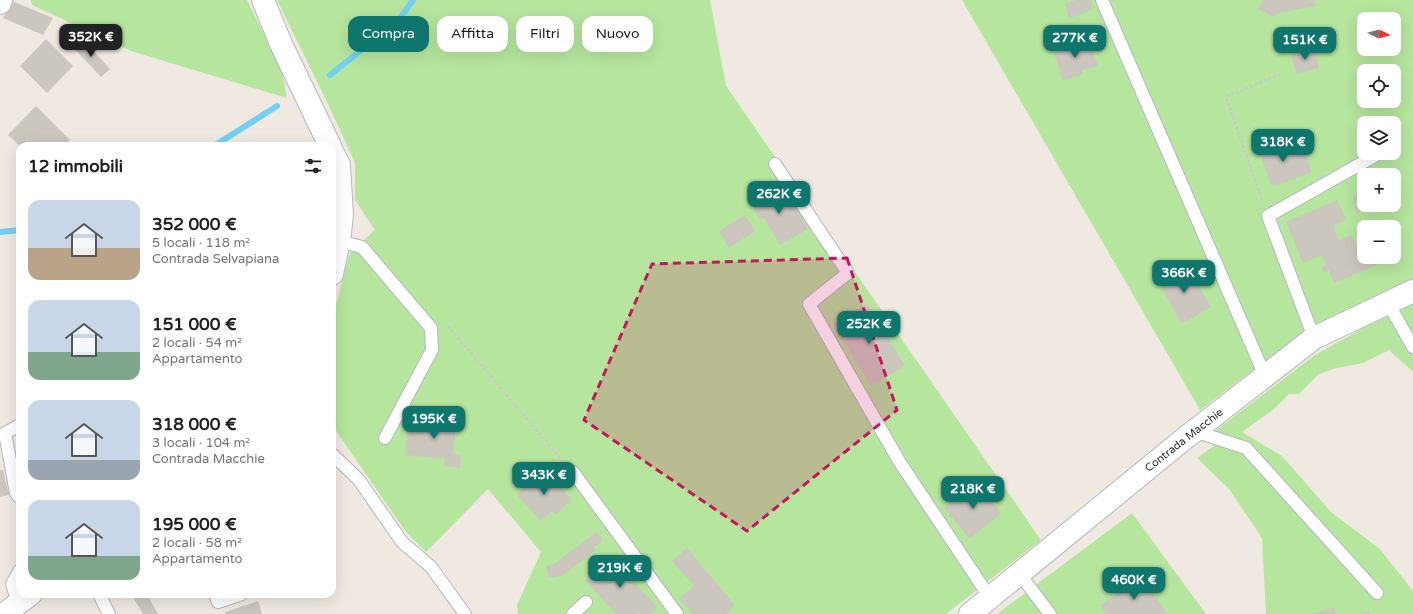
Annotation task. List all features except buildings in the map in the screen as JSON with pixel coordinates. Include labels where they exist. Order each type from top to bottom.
[{"type":"street","points":[[263,0],[281,44],[328,142]]},
{"type":"street","points":[[336,159],[339,165],[342,215],[336,255]]},
{"type":"street","name":"Contrada Macchie","points":[[970,614],[1194,431],[1314,338],[1413,291]]},
{"type":"lane","points":[[1102,0],[1266,376]]},
{"type":"lane","points":[[1314,338],[1268,216],[1367,160]]},
{"type":"lane","points":[[775,164],[848,273],[809,304],[899,461],[990,598]]},
{"type":"lane","points":[[339,241],[362,247],[431,328],[432,350],[385,438]]},
{"type":"lane","points":[[1388,303],[1413,347]]},
{"type":"lane","points":[[16,426],[5,433],[16,493]]},
{"type":"lane","points":[[1194,431],[1246,448],[1377,593]]},
{"type":"lane","points":[[336,458],[360,480],[402,542],[431,567],[464,614]]},
{"type":"lane","points":[[573,472],[677,614]]},
{"type":"lane","points":[[1019,573],[1050,614]]},
{"type":"lane","points":[[16,577],[12,584],[16,597]]},
{"type":"lane","points":[[101,598],[109,614]]},
{"type":"lane","points":[[216,598],[218,602],[230,598]]},
{"type":"lane","points":[[573,614],[586,602]]},
{"type":"path","points":[[1268,216],[1226,97],[1282,73]]},
{"type":"path","points":[[445,323],[573,472]]},
{"type":"highlighted area","points":[[847,258],[897,410],[747,531],[584,420],[652,264]]},
{"type":"green space","points":[[31,0],[247,0],[282,70],[287,98],[131,51],[32,5]]},
{"type":"green space","points":[[277,0],[710,0],[726,86],[1041,540],[946,614],[518,614],[517,605],[541,552],[488,489],[426,552],[406,532],[336,431],[336,305],[350,253],[375,230],[355,200],[355,163],[331,110]]},
{"type":"green space","points":[[962,0],[1413,0],[1413,279],[1303,332],[1200,410]]},
{"type":"green space","points":[[1413,304],[1413,372],[1389,350],[1363,363],[1333,369],[1319,374],[1299,394],[1289,394],[1274,409],[1242,432],[1282,456],[1331,512],[1380,549],[1413,591],[1413,614],[1266,614],[1262,538],[1229,489],[1197,458],[1228,436],[1215,431],[1315,355],[1365,327]]},
{"type":"green space","points":[[1132,513],[1206,614],[997,614]]},
{"type":"waterway","points":[[330,75],[399,20],[413,0]]},
{"type":"waterway","points":[[220,142],[277,106]]},
{"type":"waterway","points":[[0,232],[16,230]]}]
